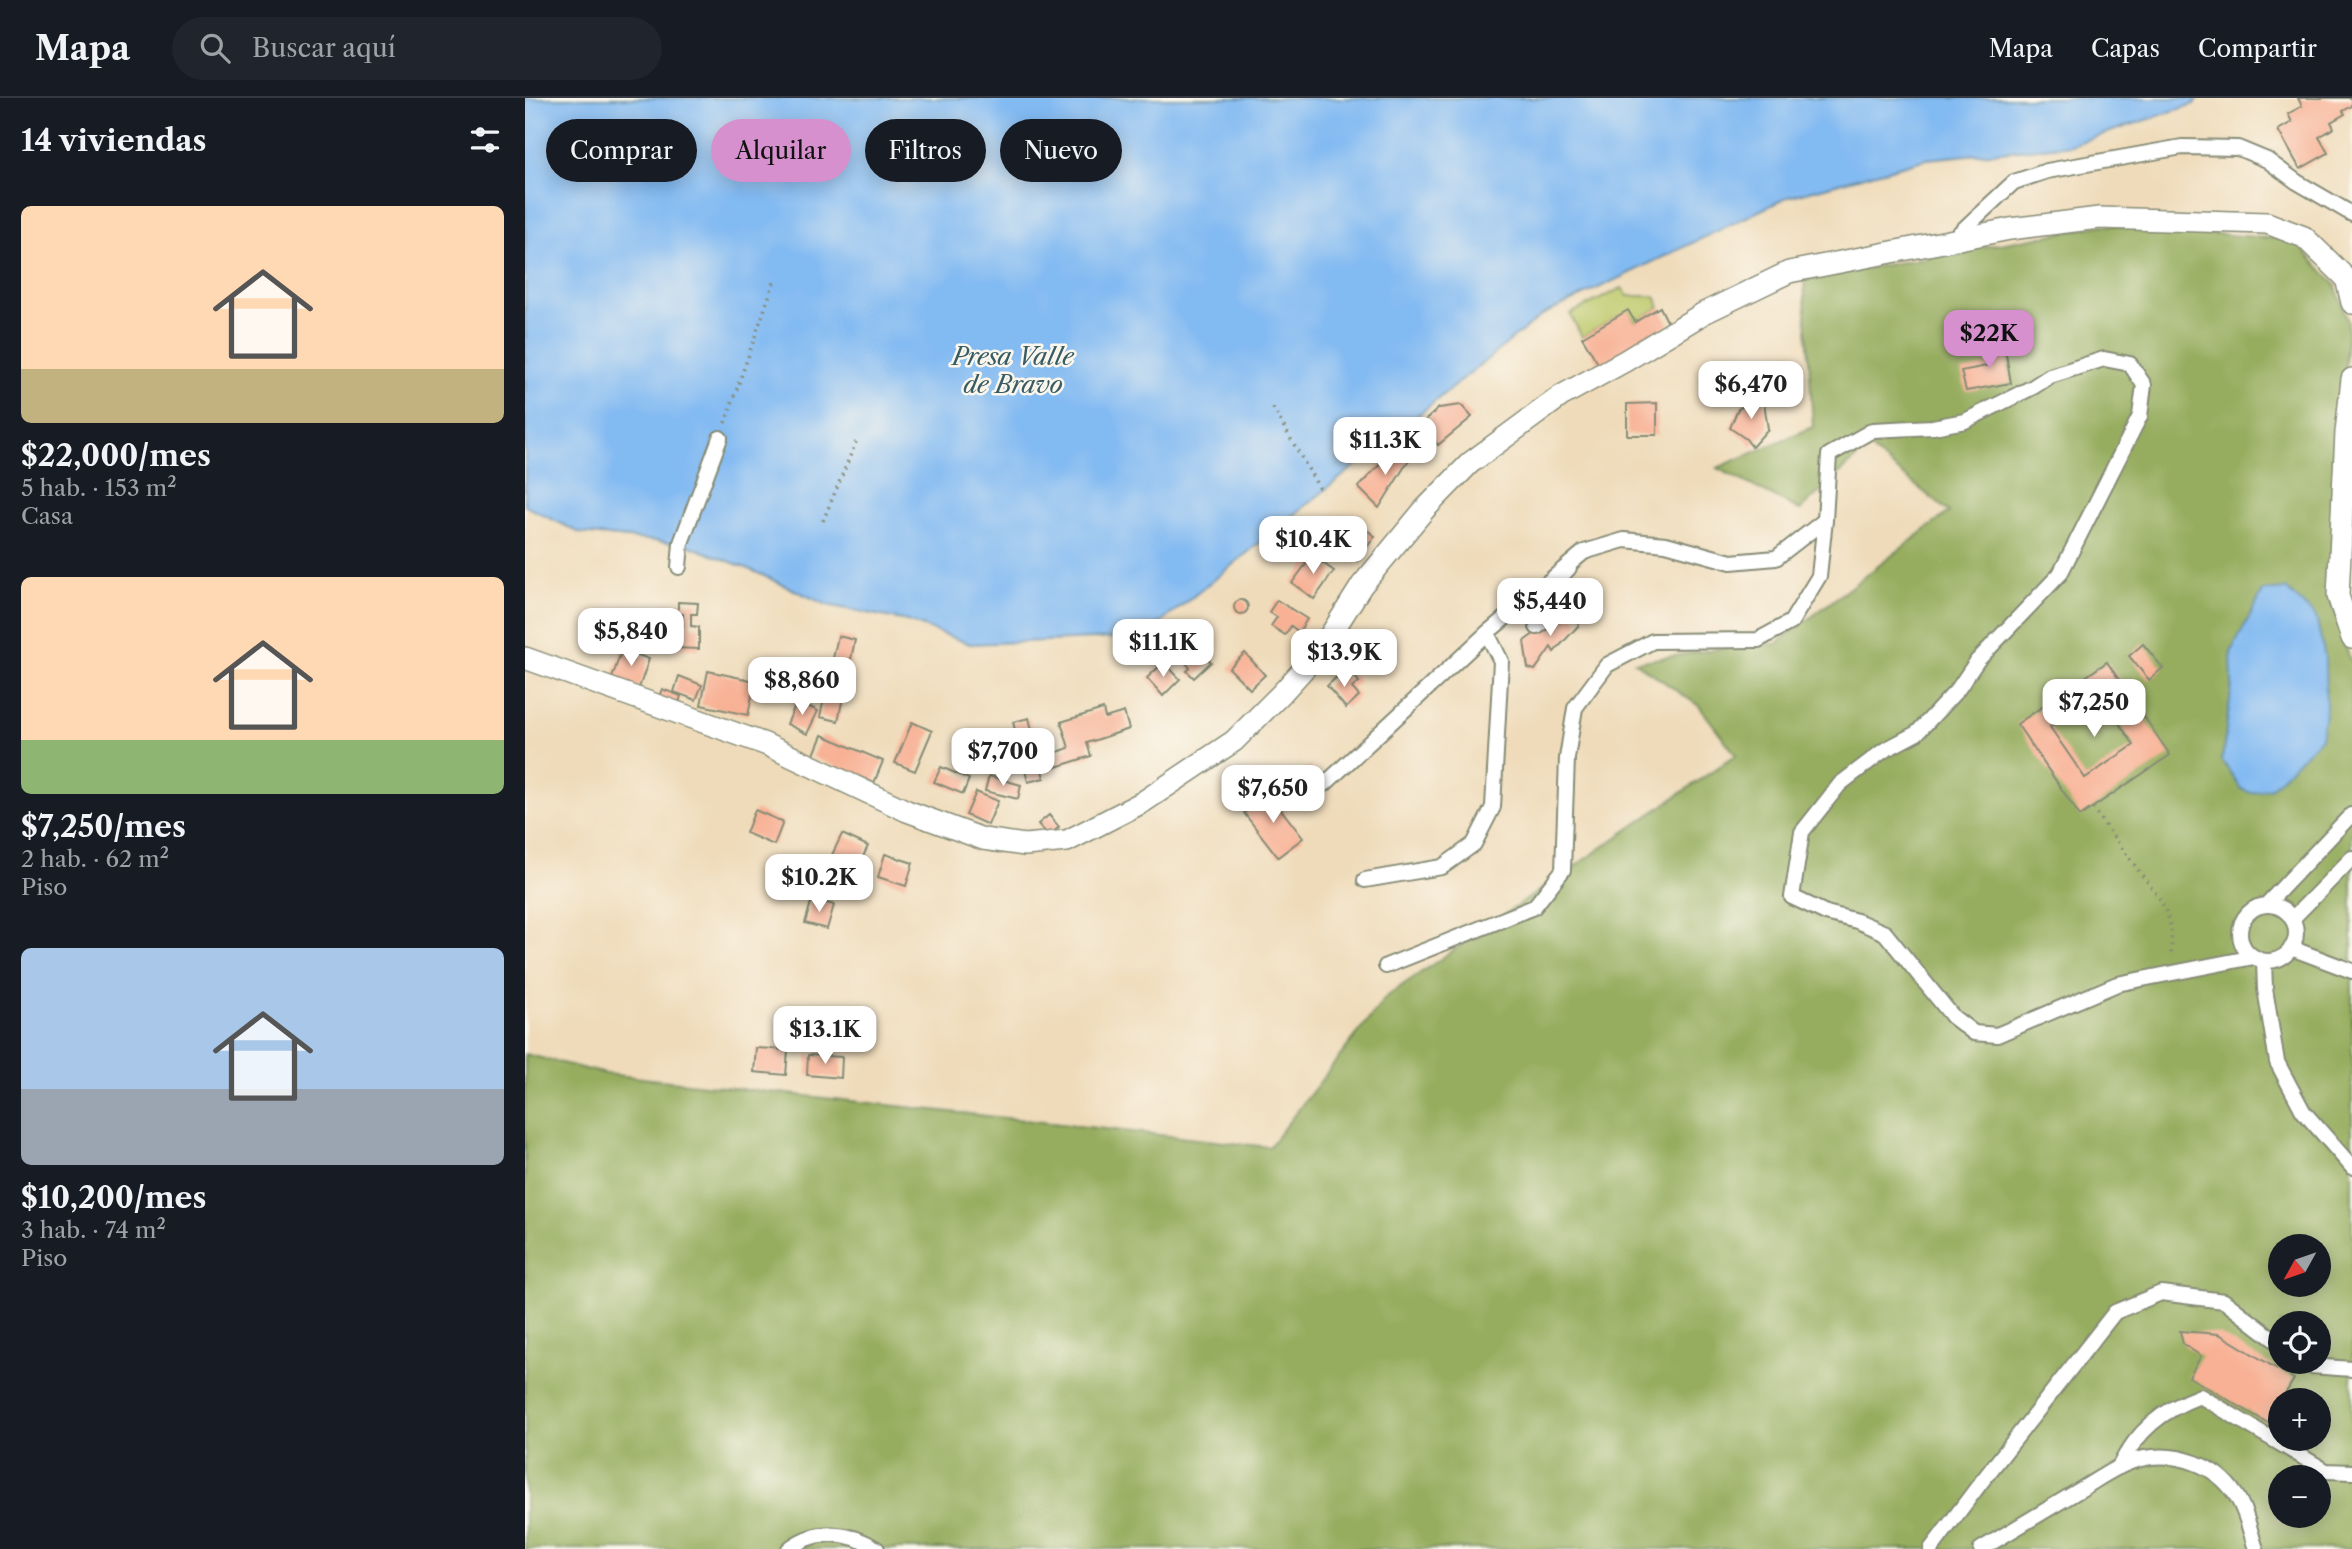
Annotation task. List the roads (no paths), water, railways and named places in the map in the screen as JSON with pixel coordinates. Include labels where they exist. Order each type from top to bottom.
[{"type":"main road","points":[[525,659],[765,744],[907,811],[983,839],[1025,845],[1067,841],[1143,802],[1234,741],[1321,650],[1362,585],[1424,510],[1470,463],[1561,396],[1704,313],[1789,272],[2010,229],[2099,218],[2267,223],[2304,237],[2346,278],[2352,303]]},
{"type":"main road","points":[[2352,379],[2346,432],[2338,596],[2352,638]]},
{"type":"street","points":[[1951,242],[2014,182],[2047,171],[2182,147],[2238,148],[2267,160],[2297,182],[2352,214]]},
{"type":"street","points":[[1386,966],[1534,907],[1563,870],[1567,758],[1575,708],[1607,665],[1653,641],[1758,640],[1790,622],[1819,576],[1829,455],[1873,430],[1933,427],[1965,421],[2050,376],[2104,359],[2130,363],[2144,385],[2140,416],[2060,574],[1977,661],[1958,689],[1917,733],[1883,751],[1840,784],[1802,832],[1792,897],[1826,913],[1857,921],[1885,933],[1953,1017],[1974,1034],[1997,1035],[2117,984],[2259,959],[2274,960],[2284,956],[2295,939],[2295,928],[2292,919],[2276,906],[2254,908],[2245,916],[2240,927],[2240,939],[2245,949],[2259,959],[2277,1062],[2303,1111],[2352,1167]]},
{"type":"street","points":[[678,567],[681,543],[719,438]]},
{"type":"street","points":[[1325,784],[1487,633],[1584,552],[1623,540],[1666,544],[1731,562],[1776,558],[1825,520]]},
{"type":"street","points":[[1537,627],[1570,604],[1569,594],[1559,579],[1584,552]]},
{"type":"street","points":[[1365,880],[1442,867],[1474,844],[1493,807],[1501,661],[1487,633]]},
{"type":"street","points":[[2266,905],[2352,815],[2351,800]]},
{"type":"street","points":[[2292,919],[2352,858]]},
{"type":"street","points":[[2291,948],[2352,971]]},
{"type":"street","points":[[1931,1549],[2115,1312],[2161,1293],[2224,1301],[2268,1335]]},
{"type":"street","points":[[2331,1368],[2352,1369]]},
{"type":"street","points":[[2119,1467],[2134,1441],[2155,1419],[2200,1396],[2326,1471],[2352,1472]]},
{"type":"street","points":[[1981,1549],[2119,1467],[2144,1458],[2158,1457],[2185,1459],[2219,1476],[2237,1496],[2256,1549]]},
{"type":"street","points":[[789,1549],[803,1540],[828,1534],[854,1537],[877,1549]]},
{"type":"water","name":"Presa Valle de Bravo","points":[[525,98],[2200,98],[2194,104],[2071,145],[1927,159],[1788,197],[1542,315],[1143,637],[970,644],[907,621],[827,605],[749,569],[685,544],[580,533],[525,506]]},
{"type":"water","points":[[2286,589],[2316,617],[2325,657],[2326,707],[2321,738],[2271,788],[2251,793],[2241,789],[2222,760],[2232,684],[2231,652],[2263,591]]}]
